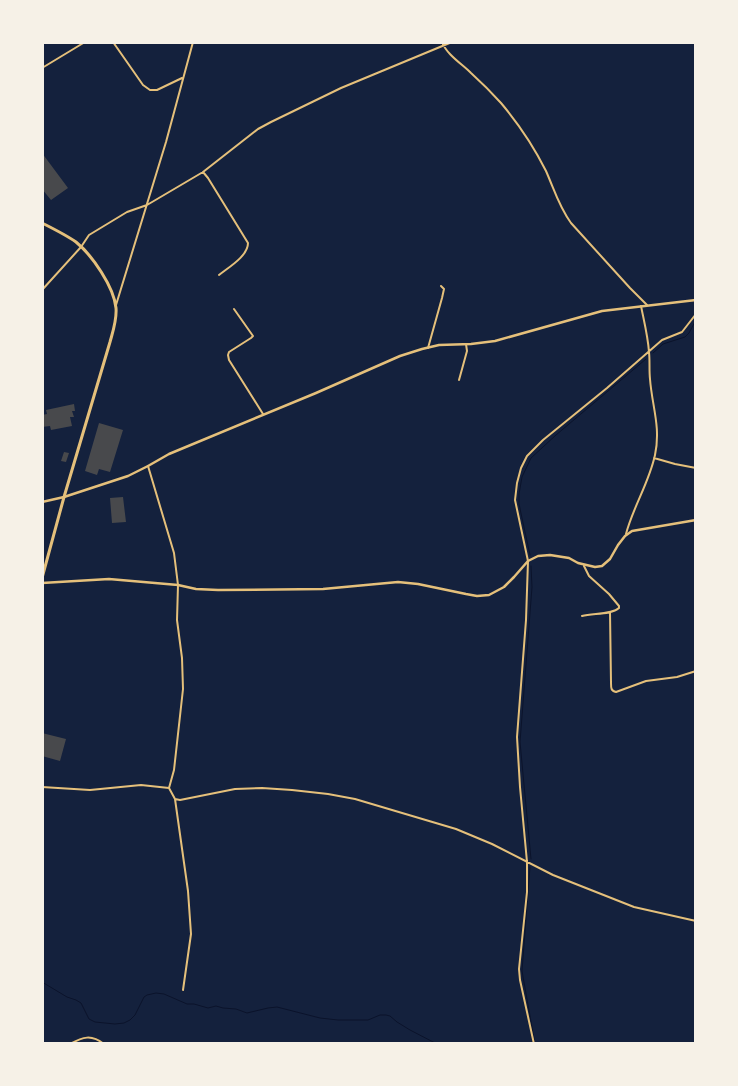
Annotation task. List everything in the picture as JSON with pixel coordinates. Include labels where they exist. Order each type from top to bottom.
[{"type":"main road","points":[[42,223],[81,247],[102,274],[113,296],[116,308],[115,324],[42,578]]},
{"type":"street","points":[[42,68],[85,42]]},
{"type":"street","points":[[113,42],[143,85],[150,90],[157,90],[183,78]]},
{"type":"street","points":[[116,308],[166,142],[193,42]]},
{"type":"street","points":[[42,290],[81,247],[89,235],[127,212],[147,205],[203,172],[258,129],[341,88],[443,44],[452,42]]},
{"type":"street","points":[[443,44],[449,53],[502,104],[536,153],[564,214],[647,305]]},
{"type":"street","points":[[203,172],[248,243],[246,251],[239,259],[219,275]]},
{"type":"street","points":[[428,348],[444,289],[441,286]]},
{"type":"street","points":[[42,502],[64,497],[128,476],[169,454],[400,356],[439,345],[495,341],[602,311],[696,300]]},
{"type":"street","points":[[625,536],[628,524],[650,472],[654,458],[658,424],[650,380],[649,351],[641,306]]},
{"type":"street","points":[[234,309],[253,336],[229,352],[229,360],[263,414]]},
{"type":"street","points":[[534,1044],[519,969],[527,892],[527,862],[520,787],[518,737],[528,561],[515,500],[517,483],[527,456],[542,440],[607,388],[662,340],[682,332],[696,314]]},
{"type":"street","points":[[459,380],[467,351],[466,344]]},
{"type":"street","points":[[654,458],[696,468]]},
{"type":"street","points":[[148,466],[174,554],[178,585],[178,620],[183,689],[174,770],[169,788],[175,799],[191,925],[183,990]]},
{"type":"street","points":[[42,583],[108,579],[178,585],[207,590],[330,588],[404,582],[477,596],[488,595],[504,587],[528,561],[538,556],[550,555],[569,558],[595,567],[602,566],[610,559],[625,536],[632,531],[696,520]]},
{"type":"street","points":[[582,616],[618,610],[619,606],[590,576],[583,564]]},
{"type":"street","points":[[610,612],[613,691],[616,692],[646,681],[677,677],[696,671]]},
{"type":"street","points":[[42,787],[90,790],[141,785],[169,788]]},
{"type":"street","points":[[175,799],[180,800],[235,789],[262,788],[328,794],[372,804],[456,829],[553,875],[634,906],[696,921]]},
{"type":"street","points":[[70,1044],[87,1037],[95,1037],[104,1044]]},
{"type":"building","points":[[42,153],[68,188],[51,200],[42,189]]},
{"type":"building","points":[[74,404],[75,411],[72,411],[74,417],[70,417],[72,426],[51,430],[50,426],[42,427],[42,415],[47,414],[46,410]]},
{"type":"building","points":[[99,423],[123,430],[110,472],[99,469],[97,475],[85,471]]},
{"type":"building","points":[[64,452],[69,453],[66,462],[61,461]]},
{"type":"building","points":[[123,497],[126,522],[112,523],[110,498]]},
{"type":"building","points":[[42,733],[66,739],[60,761],[42,756]]},
{"type":"waterway","points":[[653,353],[663,344],[685,337],[696,320]]},
{"type":"waterway","points":[[530,555],[519,504],[519,494],[522,477],[531,458],[646,359]]},
{"type":"waterway","points":[[531,566],[532,587],[520,742],[531,859]]},
{"type":"waterway","points":[[530,867],[522,971],[535,1044]]},
{"type":"waterway","points":[[42,982],[81,1003],[89,1019],[95,1022],[124,1023],[135,1015],[144,997],[156,993],[164,994],[187,1004],[208,1008],[216,1006],[247,1013],[277,1007],[320,1018],[338,1020],[368,1020],[380,1015],[386,1015],[437,1044]]}]
